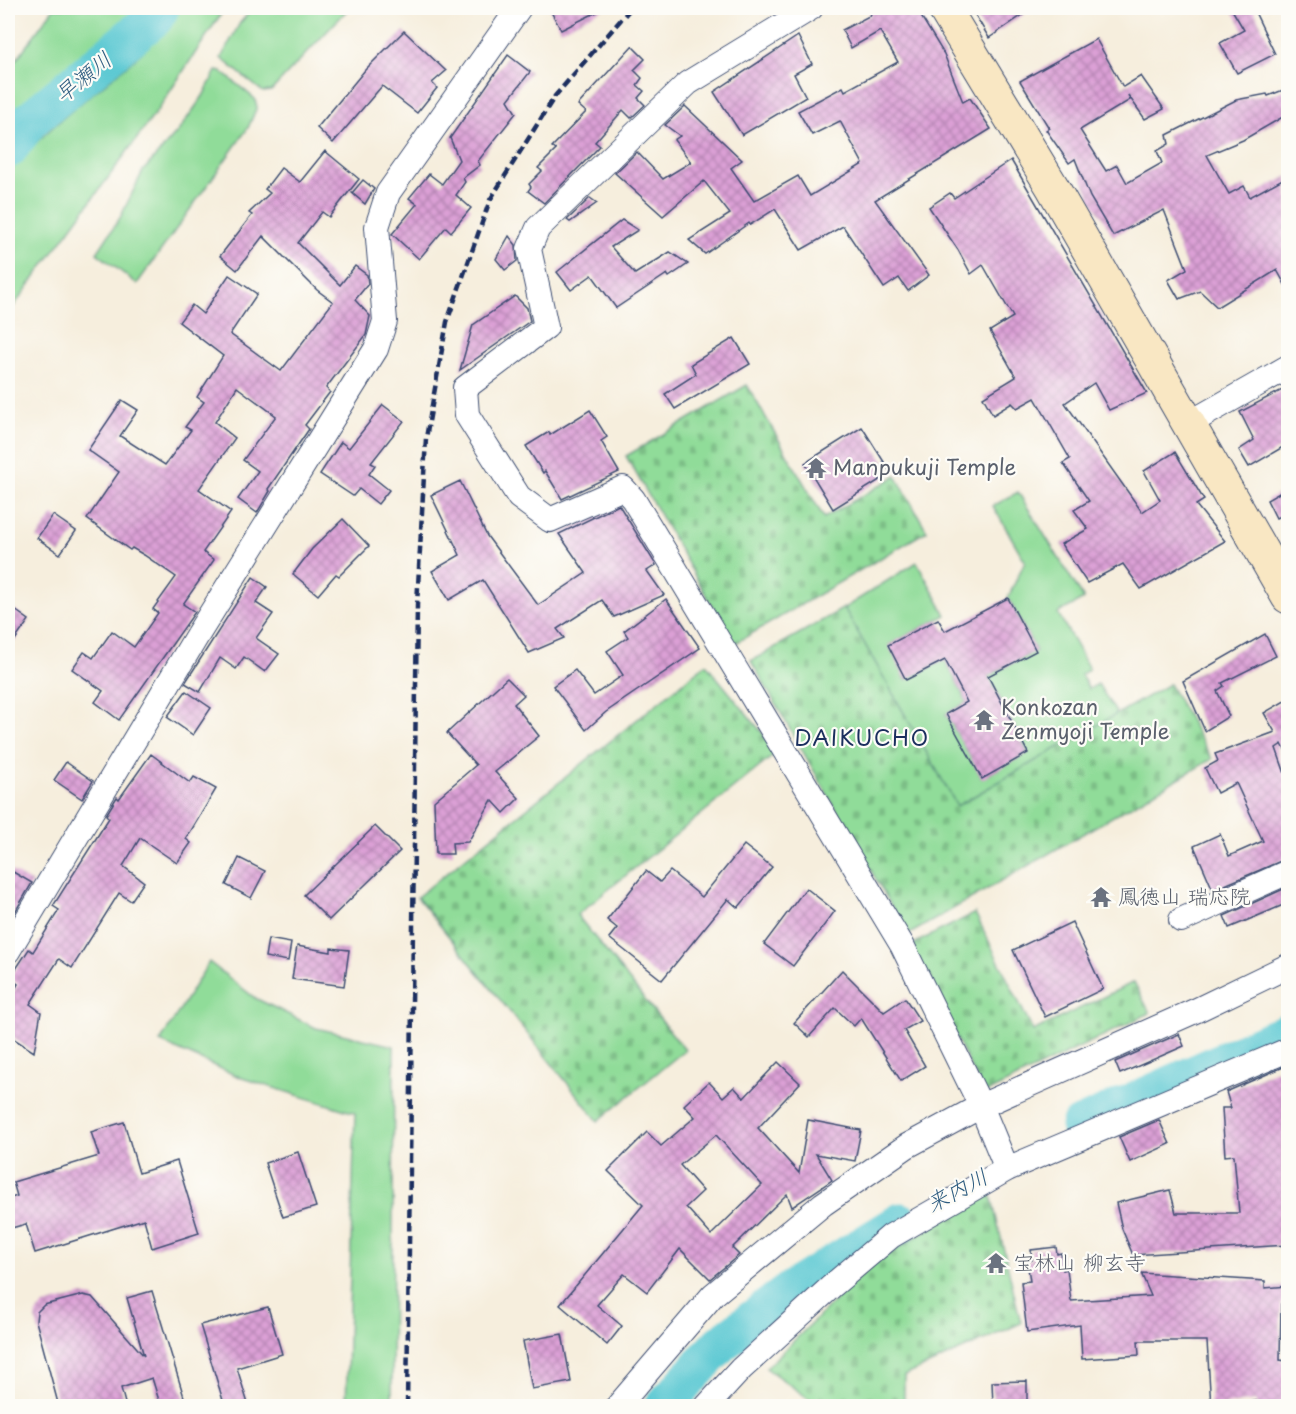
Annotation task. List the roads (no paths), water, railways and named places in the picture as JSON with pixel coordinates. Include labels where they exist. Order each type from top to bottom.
[{"type":"street","points":[[8,951],[198,634],[376,349],[385,321],[377,227],[388,194],[519,8]]},
{"type":"street","points":[[811,8],[688,83],[538,228],[529,249],[546,327],[465,388],[466,415],[519,497],[550,520],[623,489],[633,499],[902,945],[981,1106],[1007,1169]]},
{"type":"street","points":[[944,8],[1053,188],[1188,424],[1284,577]]},
{"type":"street","points":[[1188,424],[1288,367]]},
{"type":"street","points":[[1181,920],[1288,872]]},
{"type":"street","points":[[618,1407],[713,1295],[851,1185],[907,1146],[981,1106],[1197,1010],[1288,966]]},
{"type":"street","points":[[707,1407],[749,1362],[832,1285],[891,1236],[1007,1169],[1288,1050]]},
{"type":"waterway","name":"早瀬川","points":[[8,149],[30,120],[154,18],[160,8]]},
{"type":"waterway","name":"来内川","points":[[1080,1126],[1288,1032]]},
{"type":"waterway","name":"来内川","points":[[664,1406],[720,1344],[793,1289],[901,1222]]},
{"type":"railway","points":[[407,1406],[417,605],[426,438],[447,322],[490,200],[555,96],[631,8]]},
{"type":"place","name":"Manpukuji Temple","points":[[816,468]]},
{"type":"place","name":"Konkozan Zenmyoji Temple","points":[[984,720]]},
{"type":"place","name":"鳳徳山 瑞応院","points":[[1101,897]]},
{"type":"place","name":"宝林山 柳玄寺","points":[[996,1263]]},
{"type":"district","name":"DAIKUCHO","points":[[862,738]]}]
